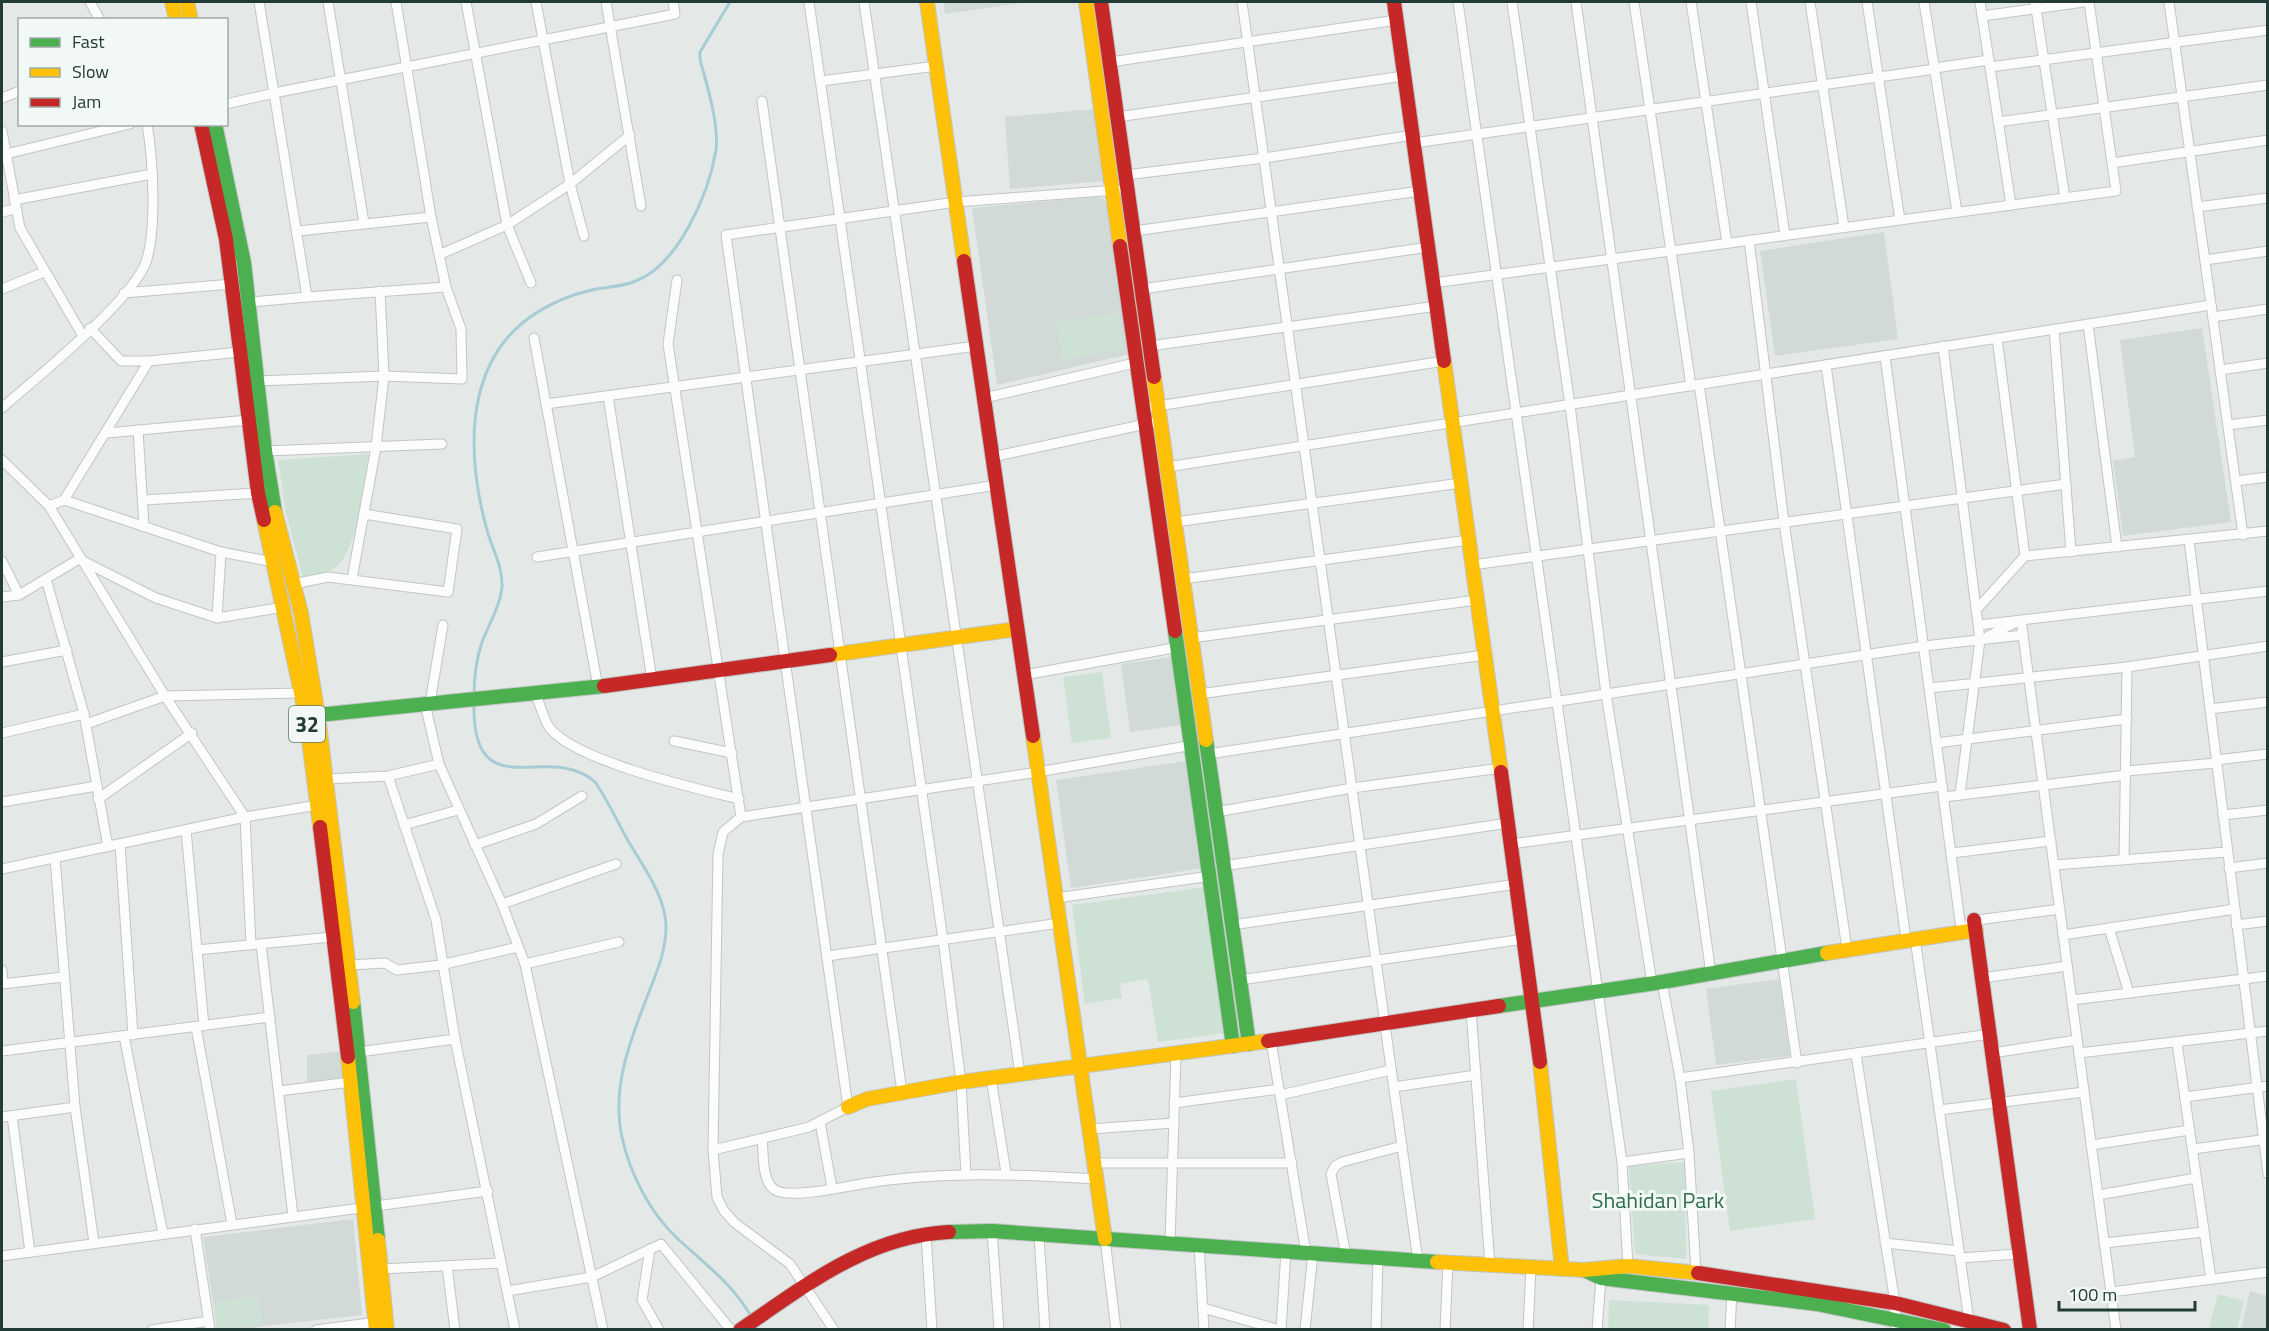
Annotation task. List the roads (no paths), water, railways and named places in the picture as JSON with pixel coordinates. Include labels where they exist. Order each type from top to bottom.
[{"type":"street","points":[[90,2],[99,18]]},
{"type":"street","points":[[172,2],[176,18]]},
{"type":"street","points":[[187,2],[191,18]]},
{"type":"street","points":[[259,2],[308,297]]},
{"type":"street","points":[[328,2],[364,223]]},
{"type":"street","points":[[258,381],[384,376],[462,379],[461,328],[446,287],[441,254],[431,217],[396,2]]},
{"type":"street","points":[[466,2],[507,225],[531,283]]},
{"type":"street","points":[[536,2],[570,184],[584,236]]},
{"type":"street","points":[[606,2],[641,206]]},
{"type":"street","points":[[228,104],[341,78],[675,14],[673,2]]},
{"type":"street","points":[[809,2],[899,646],[943,940],[961,1082],[966,1175]]},
{"type":"street","points":[[864,2],[1020,1074]]},
{"type":"street","points":[[927,2],[1106,1239],[1116,1329]]},
{"type":"street","points":[[1086,2],[1121,190],[1139,362],[1152,407]]},
{"type":"street","points":[[1104,2],[1126,175],[1121,190],[1134,231],[1150,346],[1152,407],[1165,495],[1179,647],[1233,1046]]},
{"type":"street","points":[[1242,2],[1418,1261]]},
{"type":"street","points":[[1394,2],[1533,1001],[1562,1269]]},
{"type":"street","points":[[1458,2],[1596,991],[1623,1162],[1628,1266]]},
{"type":"street","points":[[1512,2],[1590,549],[1606,694],[1627,829],[1657,982],[1680,1078],[1689,1153],[1696,1273]]},
{"type":"street","points":[[1576,2],[1711,974]]},
{"type":"street","points":[[1634,2],[1671,251],[1720,531],[1797,1063]]},
{"type":"street","points":[[1691,2],[1727,243]]},
{"type":"street","points":[[1751,2],[1785,235]]},
{"type":"street","points":[[1810,2],[1844,228]]},
{"type":"street","points":[[1867,2],[1900,220]]},
{"type":"street","points":[[1924,2],[1957,212]]},
{"type":"street","points":[[1980,2],[2011,205]]},
{"type":"street","points":[[1982,16],[2036,5],[2084,2]]},
{"type":"street","points":[[1433,283],[2116,191],[2089,2]]},
{"type":"street","points":[[2169,2],[2243,535]]},
{"type":"street","points":[[2036,5],[2065,198]]},
{"type":"street","points":[[1110,62],[1397,20]]},
{"type":"street","points":[[1126,175],[1413,139],[1530,127],[1935,68],[2043,60],[2268,30]]},
{"type":"street","points":[[821,81],[936,66]]},
{"type":"street","points":[[1117,117],[1404,76]]},
{"type":"street","points":[[1998,122],[2268,85]]},
{"type":"street","points":[[2,98],[18,92]]},
{"type":"street","points":[[762,101],[863,799],[902,1092]]},
{"type":"street","points":[[6,154],[122,126]]},
{"type":"street","points":[[2,408],[83,336],[138,277],[148,253],[152,174],[147,126]]},
{"type":"street","name":"32","points":[[201,126],[226,238],[258,493],[302,693],[312,716],[327,779],[359,1052],[369,1205],[381,1326]]},
{"type":"street","name":"32","points":[[215,126],[236,219],[250,302],[265,451],[278,532],[301,613],[332,937],[369,1205],[381,1269],[381,1326]]},
{"type":"street","points":[[2,131],[20,228],[83,336]]},
{"type":"street","points":[[441,254],[507,225],[570,184],[630,135]]},
{"type":"street","points":[[2112,163],[2268,140]]},
{"type":"street","points":[[2,212],[15,204],[152,174]]},
{"type":"street","points":[[848,1107],[808,807],[784,662],[726,235],[956,202],[1121,190]]},
{"type":"street","points":[[1134,231],[1420,191]]},
{"type":"street","points":[[2197,207],[2268,198]]},
{"type":"street","points":[[298,231],[431,217]]},
{"type":"street","points":[[1749,240],[1784,522],[1847,949]]},
{"type":"street","points":[[1142,289],[1429,248]]},
{"type":"street","points":[[2205,260],[2268,251]]},
{"type":"street","points":[[2,289],[44,272]]},
{"type":"street","points":[[677,280],[668,344],[741,817]]},
{"type":"street","points":[[124,293],[232,284]]},
{"type":"street","points":[[250,302],[446,287]]},
{"type":"street","points":[[352,579],[376,447],[384,376],[380,291]]},
{"type":"street","points":[[1167,467],[2211,305]]},
{"type":"street","points":[[1150,346],[1437,306]]},
{"type":"street","points":[[2213,317],[2268,309]]},
{"type":"street","points":[[2088,324],[2117,547]]},
{"type":"street","points":[[90,328],[121,362],[149,362],[240,352]]},
{"type":"street","points":[[2054,329],[2071,552]]},
{"type":"street","points":[[534,338],[598,687]]},
{"type":"street","points":[[1997,338],[2025,556]]},
{"type":"street","points":[[546,404],[976,346]]},
{"type":"street","points":[[1942,346],[1980,640],[1960,795]]},
{"type":"street","points":[[1885,356],[1952,854],[1982,978],[2030,1329]]},
{"type":"street","points":[[49,506],[64,500],[149,362]]},
{"type":"street","points":[[984,398],[1139,362]]},
{"type":"street","points":[[1152,407],[1444,362]]},
{"type":"street","points":[[2220,370],[2268,363]]},
{"type":"street","points":[[1826,365],[1886,794],[1930,1044],[1969,1321]]},
{"type":"street","points":[[608,396],[652,680]]},
{"type":"street","points":[[107,433],[248,420]]},
{"type":"street","points":[[2228,425],[2268,420]]},
{"type":"street","points":[[993,457],[1154,422]]},
{"type":"street","points":[[1154,422],[1167,467],[1165,495],[1175,522],[1249,1044]]},
{"type":"street","points":[[138,430],[144,527]]},
{"type":"street","points":[[265,451],[442,444]]},
{"type":"street","points":[[2,460],[49,506],[165,696],[192,733],[244,817],[256,944],[270,1017],[293,1216]]},
{"type":"street","points":[[2236,482],[2268,477]]},
{"type":"street","points":[[1175,522],[1461,483]]},
{"type":"street","points":[[1472,565],[2066,484]]},
{"type":"street","points":[[537,557],[996,485]]},
{"type":"street","points":[[144,500],[258,493]]},
{"type":"street","points":[[64,500],[221,552],[273,562]]},
{"type":"street","points":[[293,584],[328,577],[448,592],[457,529],[364,514]]},
{"type":"street","points":[[1977,609],[2025,556],[2268,531]]},
{"type":"street","points":[[1183,579],[1469,540]]},
{"type":"street","points":[[2188,540],[2268,1174]]},
{"type":"street","points":[[217,618],[221,552]]},
{"type":"street","points":[[2,597],[19,595],[80,559]]},
{"type":"street","points":[[80,559],[156,598],[217,618],[284,607]]},
{"type":"street","points":[[2,561],[19,595]]},
{"type":"street","points":[[46,579],[84,714],[108,847]]},
{"type":"street","points":[[1979,625],[2268,591]]},
{"type":"street","points":[[1191,638],[1477,600]]},
{"type":"street","points":[[1980,640],[2021,620]]},
{"type":"street","points":[[2021,620],[2116,1329]]},
{"type":"street","points":[[443,625],[427,703],[439,764],[502,904],[525,964],[603,1329]]},
{"type":"street","points":[[1979,625],[2023,635]]},
{"type":"street","points":[[312,716],[598,687],[1017,629]]},
{"type":"street","points":[[1208,754],[1924,646],[2023,635]]},
{"type":"street","points":[[1929,688],[2127,667],[2268,646]]},
{"type":"street","points":[[1024,675],[1179,647]]},
{"type":"street","points":[[2,662],[67,650]]},
{"type":"street","points":[[1199,694],[1485,655]]},
{"type":"street","points":[[2124,860],[2127,667]]},
{"type":"street","points":[[86,724],[165,696],[302,693]]},
{"type":"street","points":[[535,693],[549,727],[574,746],[662,781],[739,799]]},
{"type":"street","points":[[2210,709],[2268,702]]},
{"type":"street","points":[[2,733],[84,714]]},
{"type":"street","points":[[1936,743],[2127,719]]},
{"type":"street","points":[[98,799],[192,733]]},
{"type":"street","points":[[674,741],[732,753]]},
{"type":"street","points":[[834,1329],[790,1264],[740,1228],[724,1211],[717,1197],[713,1150],[718,854],[723,832],[741,817],[1038,772],[1193,745]]},
{"type":"street","points":[[1944,796],[2043,785],[2268,754]]},
{"type":"street","points":[[327,779],[388,776],[439,764]]},
{"type":"street","points":[[1216,812],[1352,788],[1501,768]]},
{"type":"street","points":[[388,776],[435,920],[455,1039],[515,1329]]},
{"type":"street","points":[[2,802],[97,786]]},
{"type":"street","points":[[1511,844],[1942,786]]},
{"type":"street","points":[[475,846],[536,824],[582,796]]},
{"type":"street","points":[[2,869],[244,817],[318,805]]},
{"type":"street","points":[[405,825],[458,810]]},
{"type":"street","points":[[2223,816],[2268,810]]},
{"type":"street","points":[[1223,866],[1508,823]]},
{"type":"street","points":[[186,830],[197,950],[200,1026],[232,1224]]},
{"type":"street","points":[[1952,854],[2050,841]]},
{"type":"street","points":[[120,845],[128,1035],[163,1234]]},
{"type":"street","points":[[2054,865],[2227,852]]},
{"type":"street","points":[[55,858],[75,1107],[94,1243]]},
{"type":"street","points":[[2229,868],[2268,863]]},
{"type":"street","points":[[502,904],[616,864]]},
{"type":"street","points":[[1056,898],[1211,876]]},
{"type":"street","points":[[1232,925],[1517,884]]},
{"type":"street","points":[[713,1150],[820,1122],[867,1098],[961,1082],[1271,1041],[1711,974],[1910,938],[1944,934],[1968,925],[2060,909]]},
{"type":"street","points":[[2063,935],[2235,909]]},
{"type":"street","points":[[2236,925],[2268,921]]},
{"type":"street","points":[[827,956],[1060,923]]},
{"type":"street","points":[[2109,928],[2129,993]]},
{"type":"street","points":[[197,950],[332,937]]},
{"type":"street","points":[[1240,980],[1524,939]]},
{"type":"street","points":[[525,964],[619,942]]},
{"type":"street","points":[[349,965],[385,963],[397,970],[441,965],[518,947]]},
{"type":"street","points":[[1982,978],[2067,966]]},
{"type":"street","points":[[2,970],[2,983],[63,977]]},
{"type":"street","points":[[2072,1000],[2268,976]]},
{"type":"street","points":[[1472,1010],[1490,1266]]},
{"type":"street","points":[[2,1051],[270,1017]]},
{"type":"street","points":[[2079,1053],[2268,1031]]},
{"type":"street","points":[[1680,1078],[1990,1034]]},
{"type":"street","points":[[359,1052],[455,1039]]},
{"type":"street","points":[[1992,1053],[2077,1040]]},
{"type":"street","points":[[1271,1041],[1310,1253],[1305,1329]]},
{"type":"street","points":[[2177,1043],[2211,1279]]},
{"type":"street","points":[[1170,1243],[1176,1054]]},
{"type":"street","points":[[1856,1054],[1896,1317]]},
{"type":"street","points":[[1174,1103],[1280,1092],[1391,1070]]},
{"type":"street","points":[[1394,1088],[1476,1075]]},
{"type":"street","points":[[991,1078],[1006,1173]]},
{"type":"street","points":[[279,1090],[351,1082]]},
{"type":"street","points":[[2185,1097],[2268,1086]]},
{"type":"street","points":[[1939,1110],[2084,1092]]},
{"type":"street","points":[[30,1252],[7,1116],[75,1107]]},
{"type":"street","points":[[820,1122],[832,1188]]},
{"type":"street","points":[[1090,1129],[1174,1123]]},
{"type":"street","points":[[2091,1145],[2190,1130]]},
{"type":"street","points":[[762,1139],[766,1176],[774,1189],[789,1192],[890,1179],[1006,1173],[1097,1179]]},
{"type":"street","points":[[2193,1149],[2265,1139]]},
{"type":"street","points":[[1346,1256],[1331,1174],[1342,1162],[1402,1146]]},
{"type":"street","points":[[1623,1162],[1689,1153]]},
{"type":"street","points":[[1095,1163],[1292,1163]]},
{"type":"street","points":[[2098,1195],[2196,1178]]},
{"type":"street","points":[[2,1256],[369,1205],[488,1191]]},
{"type":"street","points":[[154,1329],[209,1325],[195,1229]]},
{"type":"street","points":[[740,1329],[806,1285],[869,1250],[906,1237],[992,1231],[1490,1266],[1584,1270],[1628,1266],[1696,1273],[1944,1329]]},
{"type":"street","points":[[992,1231],[999,1329]]},
{"type":"street","points":[[2104,1243],[2204,1232]]},
{"type":"street","points":[[926,1234],[932,1329]]},
{"type":"street","points":[[1039,1236],[1045,1329]]},
{"type":"street","points":[[1885,1243],[1959,1255],[2019,1254]]},
{"type":"street","points":[[507,1291],[592,1277],[661,1244],[731,1329]]},
{"type":"street","points":[[1199,1245],[1204,1329]]},
{"type":"street","points":[[650,1249],[642,1300],[659,1329]]},
{"type":"street","points":[[1203,1308],[1281,1329],[1286,1251]]},
{"type":"street","points":[[1376,1329],[1378,1258]]},
{"type":"street","points":[[381,1269],[501,1263]]},
{"type":"street","points":[[1445,1329],[1448,1263]]},
{"type":"street","points":[[447,1266],[455,1329]]},
{"type":"street","points":[[1528,1329],[1531,1268]]},
{"type":"street","points":[[1584,1270],[1601,1278],[1732,1292],[1896,1317],[1969,1321],[2004,1329]]},
{"type":"street","points":[[2111,1292],[2266,1274]]},
{"type":"street","points":[[1597,1329],[1601,1278]]},
{"type":"street","points":[[1730,1329],[1732,1292]]},
{"type":"street","points":[[316,1329],[381,1326]]},
{"type":"waterway","points":[[474,696],[478,655],[497,608],[502,587],[499,565],[482,509],[475,465],[475,420],[485,377],[502,344],[535,313],[577,294],[636,281],[666,259],[690,225],[707,186],[717,142],[700,52],[730,2]]},
{"type":"waterway","points":[[474,702],[476,735],[485,755],[499,764],[516,767],[556,767],[576,771],[595,782],[662,903],[666,927],[663,952],[630,1045],[621,1081],[619,1118],[622,1137],[630,1165],[650,1205],[668,1229],[728,1285],[752,1318]]},
{"type":"park label","name":"Shahidan Park","points":[[1658,1200]]}]
